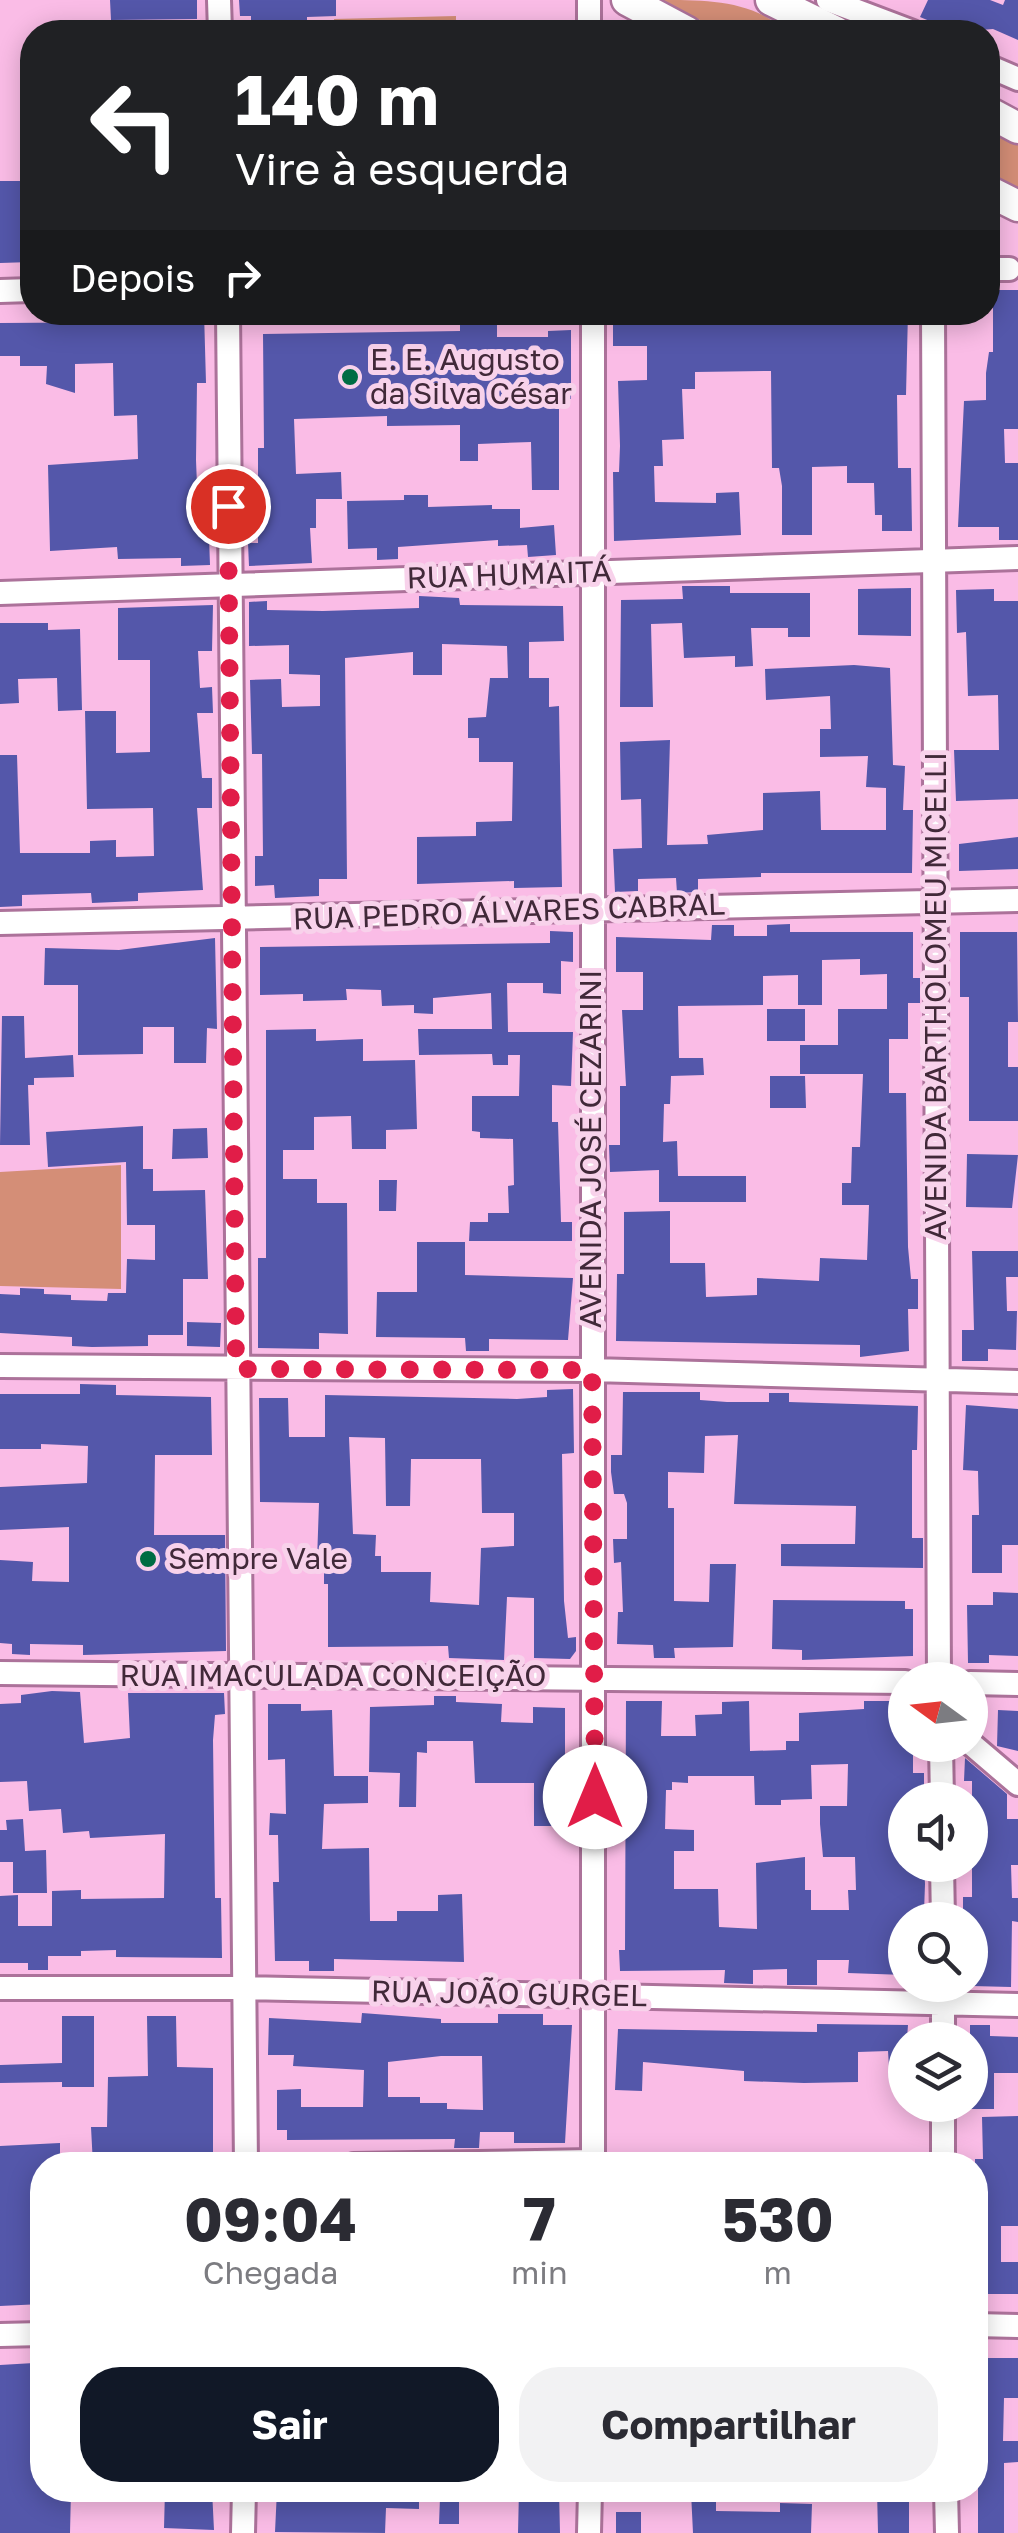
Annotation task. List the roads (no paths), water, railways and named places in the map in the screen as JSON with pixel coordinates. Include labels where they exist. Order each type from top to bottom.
[{"type":"street","points":[[627,0],[664,20]]},
{"type":"street","points":[[770,0],[819,17]]},
{"type":"street","points":[[228,325],[246,2152]]},
{"type":"street","name":"AVENIDA JOSÉ CEZARINI","points":[[593,325],[590,910],[594,2152]]},
{"type":"street","name":"AVENIDA BARTHOLOMEU MICELLI","points":[[933,325],[939,1662]]},
{"type":"street","name":"RUA HUMAITÁ","points":[[0,593],[1018,558]]},
{"type":"street","name":"RUA PEDRO ÁLVARES CABRAL","points":[[0,924],[1018,900]]},
{"type":"street","points":[[0,1366],[592,1370],[1018,1382]]},
{"type":"street","name":"RUA IMACULADA CONCEIÇÃO","points":[[0,1673],[888,1682]]},
{"type":"street","points":[[988,1684],[1018,1684]]},
{"type":"street","points":[[988,1758],[1018,1784]]},
{"type":"street","name":"RUA JOÃO GURGEL","points":[[0,1988],[245,1988],[596,1996],[888,1993]]},
{"type":"street","name":"RUA JOÃO GURGEL","points":[[988,2000],[1018,2005]]},
{"type":"street","points":[[943,2122],[943,2152]]},
{"type":"street","points":[[988,2325],[1018,2326]]},
{"type":"street","points":[[0,2335],[30,2334]]},
{"type":"street","points":[[244,2502],[244,2533]]},
{"type":"street","points":[[588,2533],[589,2502]]},
{"type":"street","points":[[946,2502],[947,2533]]},
{"type":"place","name":"E. E. Augusto da Silva César","points":[[350,377]]},
{"type":"place","name":"Sempre Vale","points":[[148,1559]]}]
